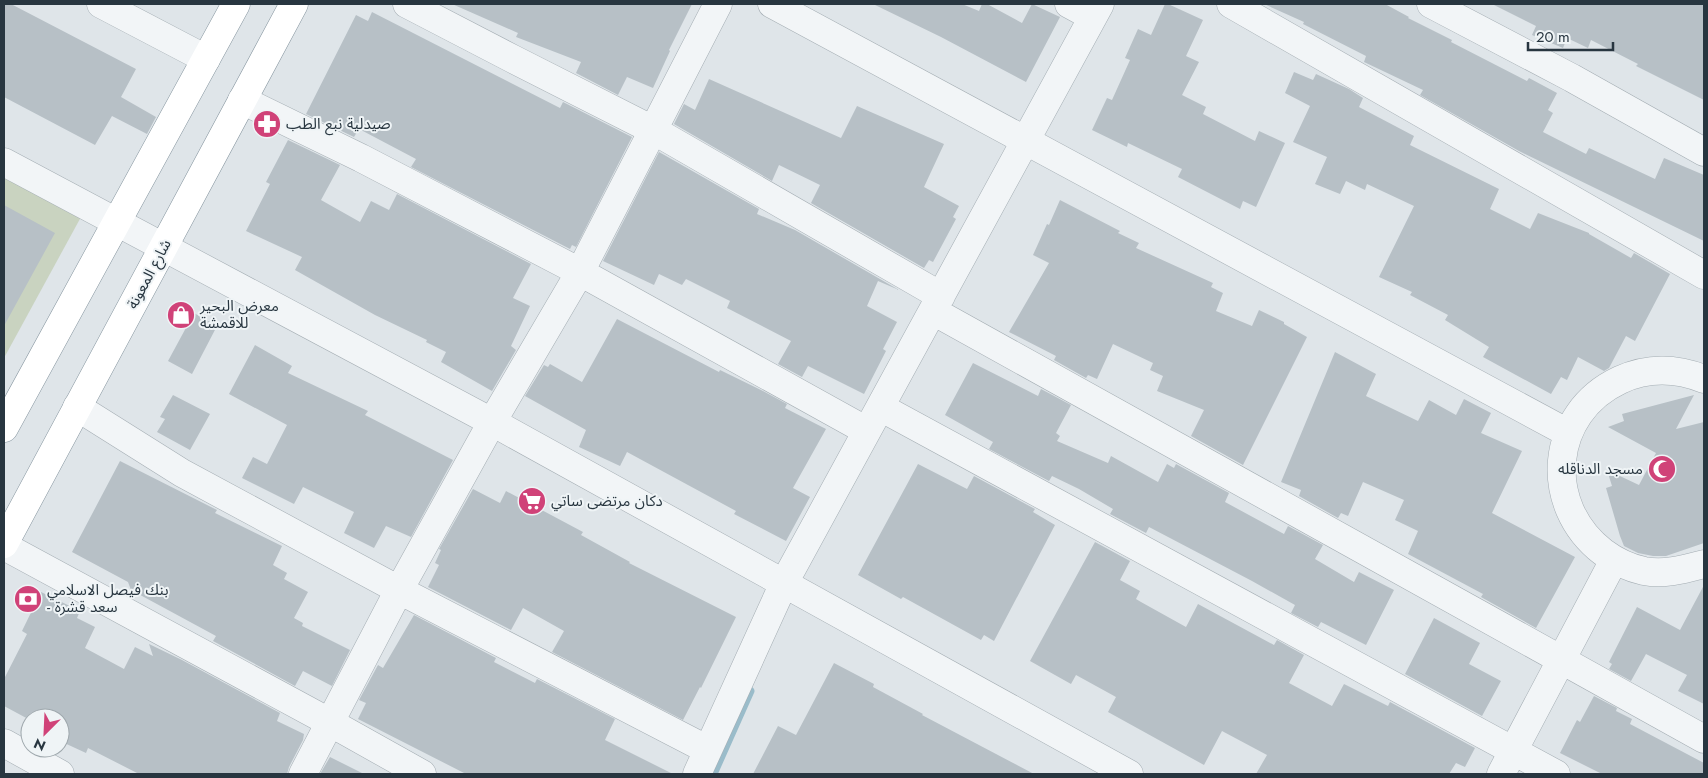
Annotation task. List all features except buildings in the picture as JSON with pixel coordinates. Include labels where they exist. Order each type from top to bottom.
[{"type":"highway","points":[[4,428],[236,4]]},
{"type":"highway","name":"شارع المعونة","points":[[4,545],[294,4]]},
{"type":"street","points":[[100,4],[206,59]]},
{"type":"street","points":[[407,4],[653,130],[937,304],[1704,739]]},
{"type":"street","points":[[303,774],[399,590],[492,422],[580,272],[718,4]]},
{"type":"street","points":[[772,4],[1568,433]]},
{"type":"street","points":[[77,407],[182,473],[399,590],[700,768],[784,583],[1096,10],[1070,4]]},
{"type":"street","points":[[1231,4],[1704,275]]},
{"type":"street","points":[[1432,4],[1572,78],[1704,152]]},
{"type":"street","points":[[242,100],[361,158],[580,272],[874,419],[1507,763],[1556,774]]},
{"type":"street","points":[[4,162],[492,422],[1129,774]]},
{"type":"street","points":[[1704,379],[1688,372],[1660,370],[1632,374],[1607,386],[1586,405],[1568,433],[1562,457],[1562,488],[1572,516],[1590,542],[1614,560],[1644,571],[1676,572],[1704,564]]},
{"type":"street","points":[[4,545],[422,774]]},
{"type":"street","points":[[1507,763],[1614,560]]},
{"type":"street","points":[[4,743],[60,774]]},
{"type":"green space","points":[[4,161],[87,206],[4,358]]},
{"type":"waterway","points":[[713,774],[750,691]]},
{"type":"place","name":"صيدلية نبع الطب","points":[[267,124]]},
{"type":"place","name":"معرض البحير للاقمشة","points":[[181,315]]},
{"type":"place","name":"مسجد الدناقله","points":[[1662,469]]},
{"type":"place","name":"دكان مرتضى ساتي","points":[[532,501]]},
{"type":"place","name":"بنك فيصل الاسلامي - سعد قشرة","points":[[28,599]]}]
